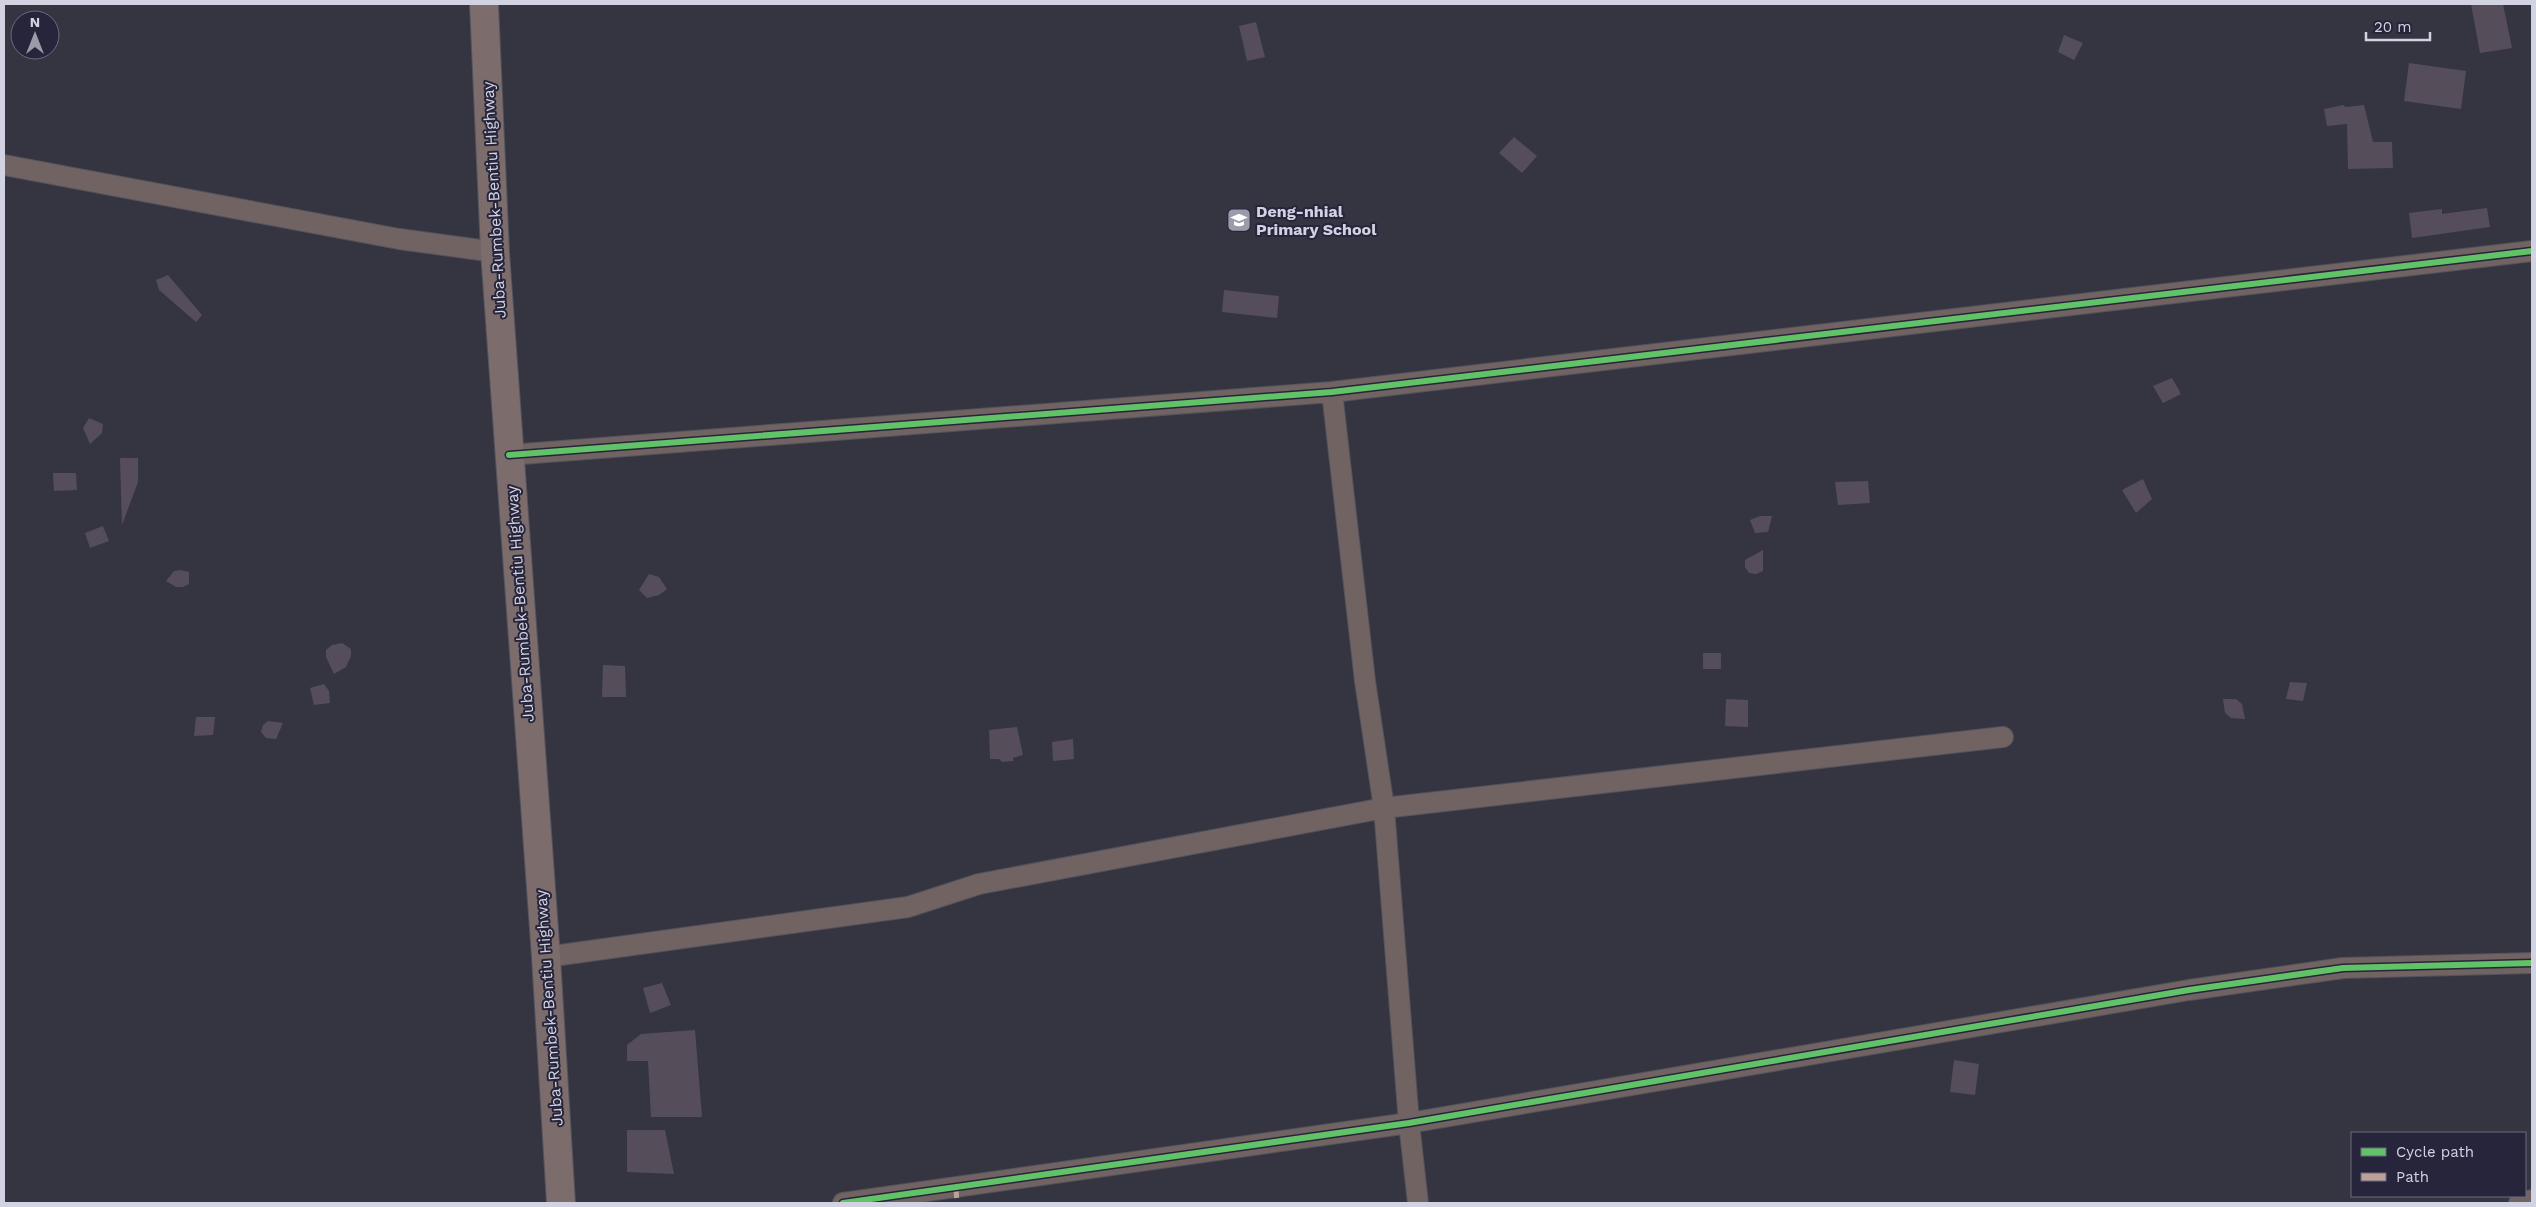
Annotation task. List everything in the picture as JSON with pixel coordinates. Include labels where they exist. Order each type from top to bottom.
[{"type":"main road","name":"Juba-Rumbek-Bentiu Highway","points":[[484,4],[495,252],[546,957],[561,1203]]},
{"type":"street","points":[[4,165],[399,240],[495,252]]},
{"type":"street","points":[[509,455],[1332,392],[2532,251]]},
{"type":"street","points":[[1332,392],[1365,681],[1384,808],[1409,1123],[1418,1203]]},
{"type":"street","points":[[546,957],[908,907],[979,884],[1384,808],[2003,737]]},
{"type":"street","points":[[843,1203],[1409,1123],[2189,990],[2343,968],[2532,963]]},
{"type":"street","points":[[2519,1203],[2532,1200]]},
{"type":"building","points":[[2471,4],[2503,4],[2512,48],[2480,53]]},
{"type":"building","points":[[1256,22],[1265,57],[1247,61],[1239,26]]},
{"type":"building","points":[[2064,35],[2083,43],[2074,60],[2058,52]]},
{"type":"building","points":[[2409,63],[2466,71],[2461,109],[2404,101]]},
{"type":"building","points":[[2344,105],[2345,107],[2364,105],[2373,142],[2392,142],[2393,168],[2348,169],[2347,124],[2327,126],[2324,109]]},
{"type":"building","points":[[1514,137],[1537,156],[1522,173],[1499,153]]},
{"type":"building","points":[[2487,208],[2490,227],[2412,238],[2409,213],[2442,209],[2442,214]]},
{"type":"building","points":[[168,275],[202,315],[196,322],[159,290],[156,280]]},
{"type":"building","points":[[1224,290],[1279,296],[1277,318],[1222,312]]},
{"type":"building","points":[[2172,378],[2181,394],[2163,403],[2153,386]]},
{"type":"building","points":[[89,418],[103,424],[102,433],[90,444],[83,428]]},
{"type":"building","points":[[120,458],[138,458],[138,482],[122,525]]},
{"type":"building","points":[[53,473],[76,473],[77,490],[54,491]]},
{"type":"building","points":[[2143,479],[2152,499],[2136,513],[2122,490]]},
{"type":"building","points":[[1868,481],[1870,503],[1838,505],[1835,482]]},
{"type":"building","points":[[1760,516],[1772,516],[1768,532],[1755,533],[1750,520]]},
{"type":"building","points":[[103,526],[109,541],[90,548],[85,533]]},
{"type":"building","points":[[1763,550],[1763,571],[1756,574],[1749,573],[1745,567],[1745,560]]},
{"type":"building","points":[[174,571],[189,572],[189,584],[183,587],[176,587],[166,581]]},
{"type":"building","points":[[649,574],[659,577],[667,589],[659,595],[647,598],[639,590]]},
{"type":"building","points":[[342,643],[351,649],[351,656],[346,667],[334,674],[326,657],[326,650],[332,645]]},
{"type":"building","points":[[1703,653],[1721,653],[1721,669],[1703,669]]},
{"type":"building","points":[[603,665],[625,666],[626,697],[602,697]]},
{"type":"building","points":[[2290,682],[2307,683],[2303,701],[2286,699]]},
{"type":"building","points":[[324,684],[329,691],[330,703],[314,705],[310,688]]},
{"type":"building","points":[[1726,699],[1748,700],[1748,727],[1725,726]]},
{"type":"building","points":[[2223,699],[2236,699],[2242,704],[2245,719],[2231,718],[2225,713]]},
{"type":"building","points":[[196,717],[215,717],[213,735],[194,736]]},
{"type":"building","points":[[268,721],[283,723],[276,739],[266,738],[261,732],[263,725]]},
{"type":"building","points":[[1017,727],[1023,755],[1013,758],[1013,761],[1002,762],[999,759],[990,759],[989,730]]},
{"type":"building","points":[[1073,739],[1074,759],[1053,761],[1052,742]]},
{"type":"building","points":[[662,983],[671,1005],[650,1013],[643,988]]},
{"type":"building","points":[[695,1030],[702,1117],[651,1117],[648,1061],[627,1061],[627,1045],[641,1034]]},
{"type":"building","points":[[1954,1060],[1979,1064],[1975,1095],[1950,1092]]},
{"type":"building","points":[[627,1130],[665,1130],[674,1174],[627,1172]]},
{"type":"marked path","points":[[956,1188],[957,1203]]},
{"type":"cycle path","points":[[509,455],[1332,392],[2532,251]]},
{"type":"cycle path","points":[[843,1203],[1409,1123],[2189,990],[2343,968],[2532,963]]},
{"type":"place","name":"Deng-nhial Primary School","points":[[1239,220]]}]
